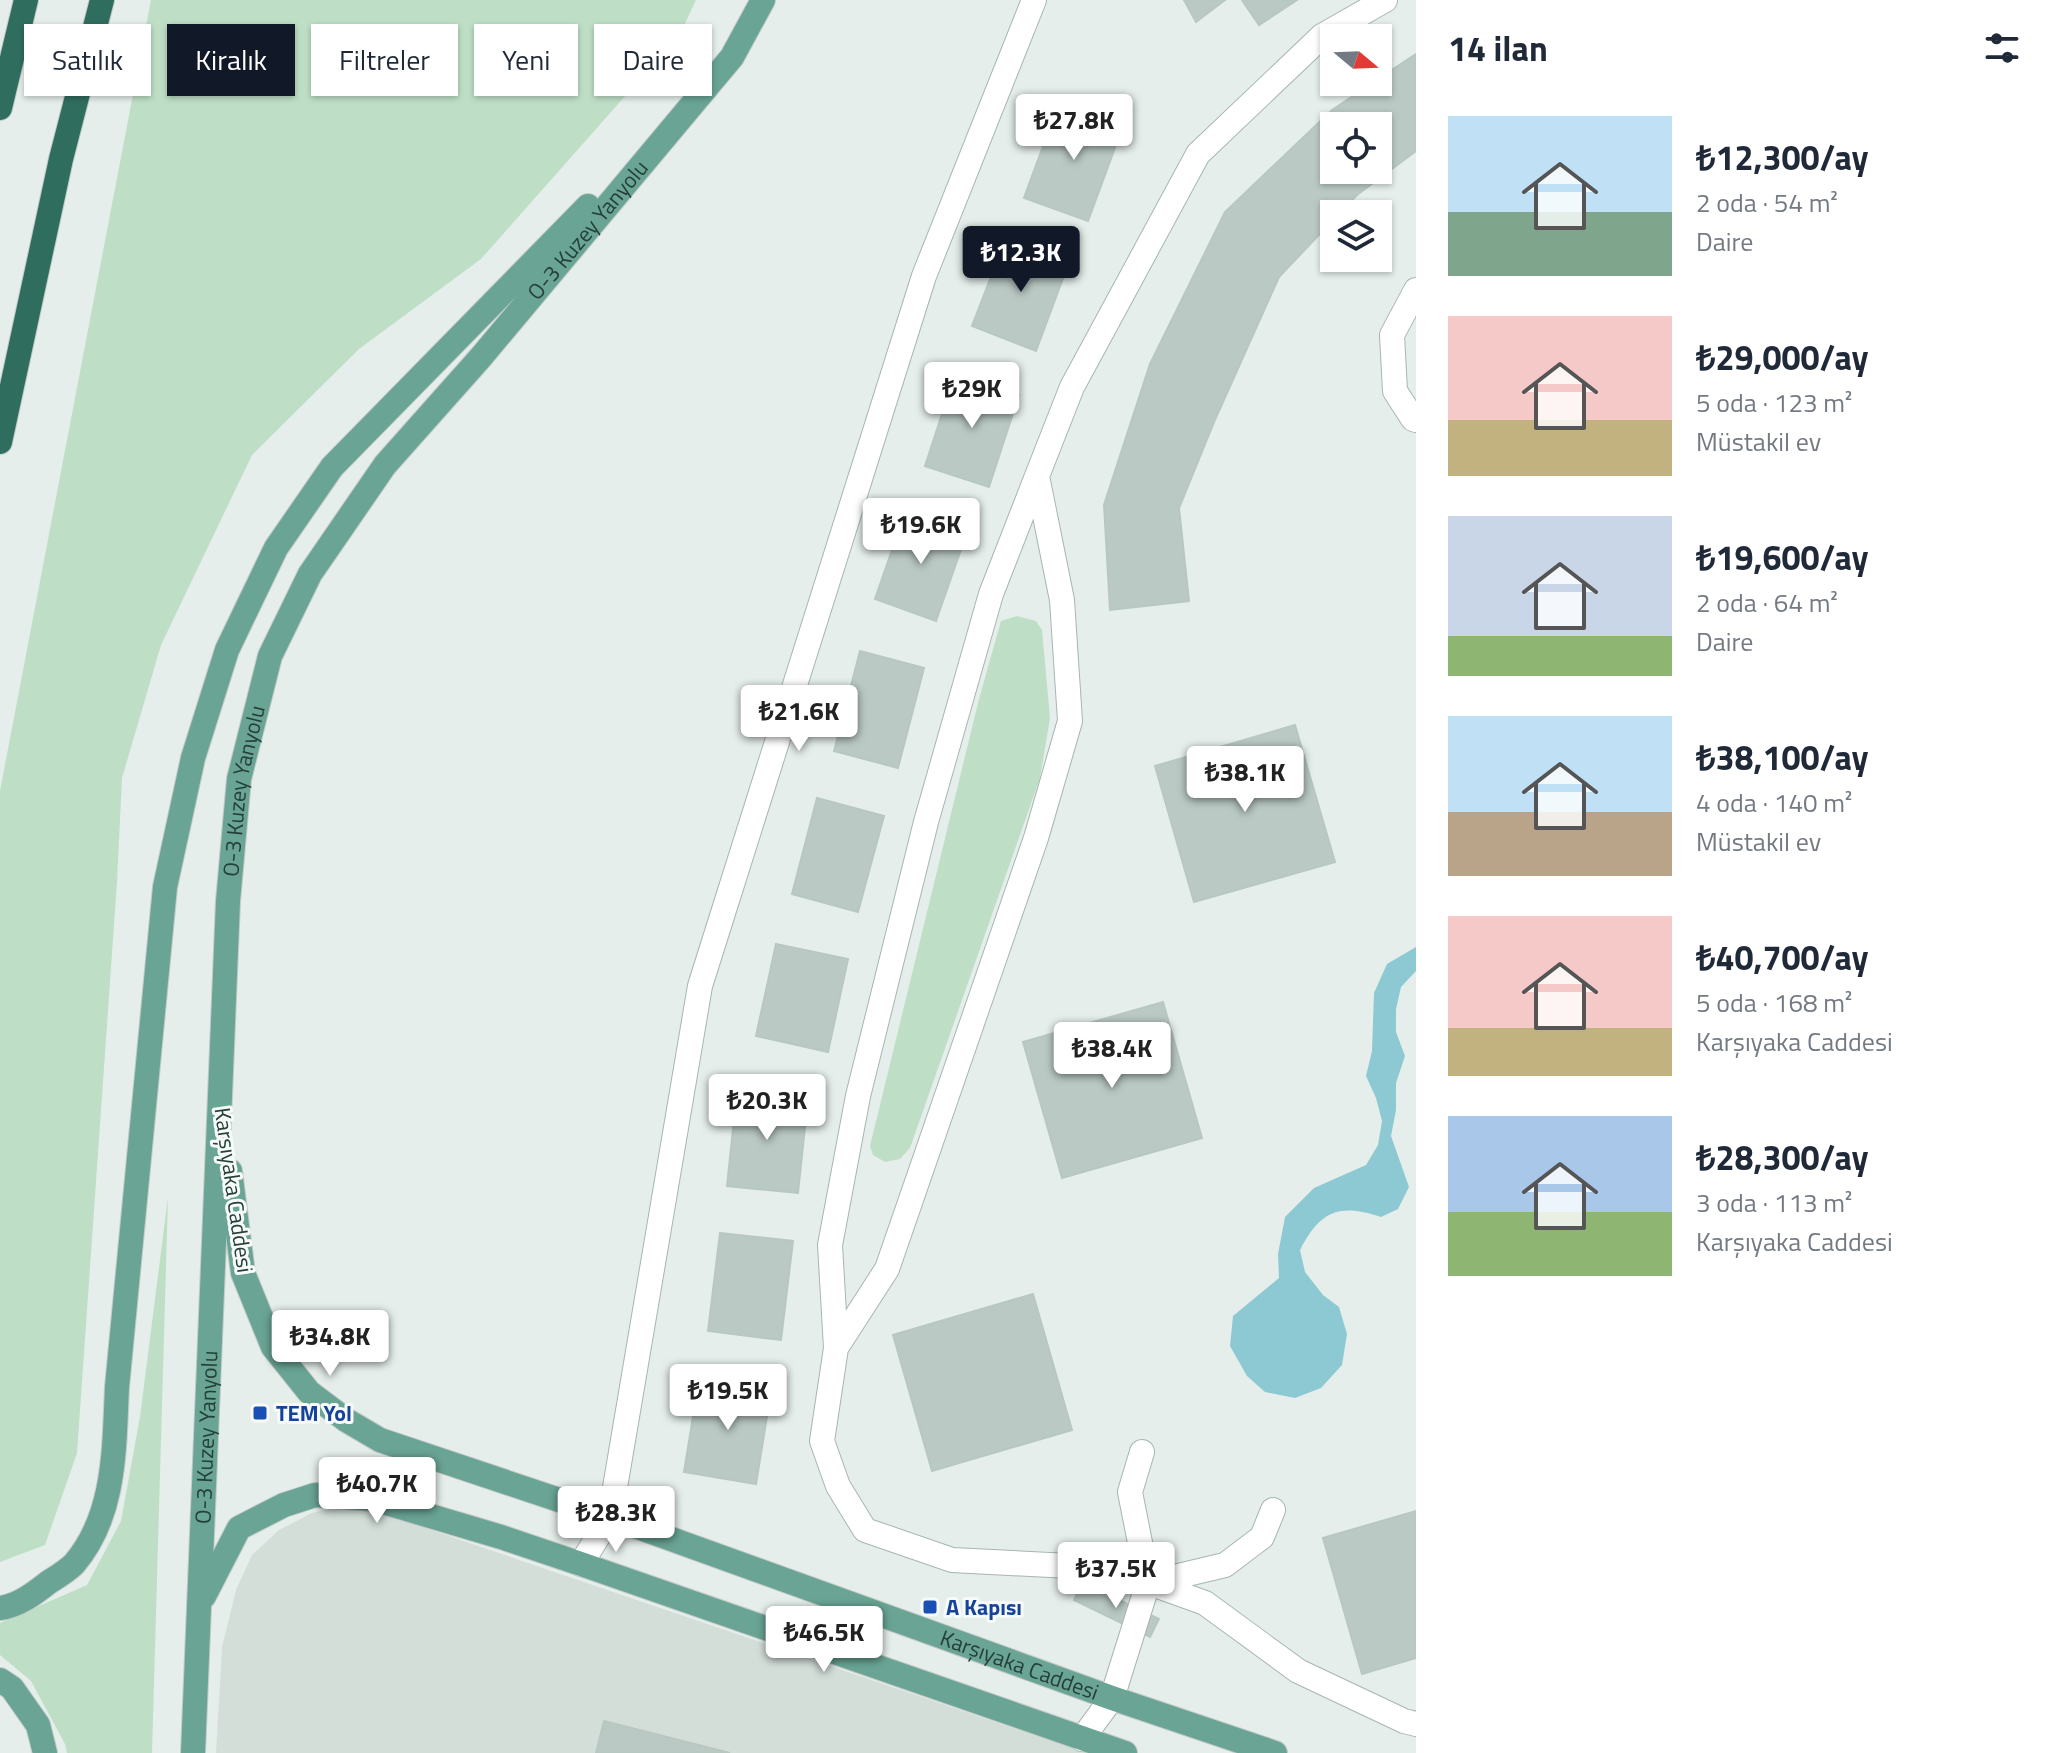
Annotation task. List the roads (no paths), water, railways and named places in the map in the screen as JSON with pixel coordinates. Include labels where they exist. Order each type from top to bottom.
[{"type":"highway","points":[[0,108],[26,0]]},
{"type":"highway","points":[[0,442],[61,159],[102,0]]},
{"type":"main road","name":"O-3 Kuzey Yanyolu","points":[[193,1753],[228,901],[239,779],[270,656],[310,574],[385,465],[481,357],[732,57],[763,0]]},
{"type":"main road","points":[[0,1608],[9,1607],[36,1592],[72,1566],[94,1535],[108,1494],[165,887],[193,758],[227,650],[276,548],[332,467],[594,200],[645,161]]},
{"type":"main road","name":"Karşıyaka Caddesi","points":[[221,1089],[243,1273],[273,1347],[309,1392],[346,1420],[380,1440],[610,1517],[1112,1698],[1275,1753]]},
{"type":"main road","points":[[199,1605],[239,1528],[284,1505],[315,1495],[373,1499],[581,1564],[1125,1753]]},
{"type":"main road","points":[[0,1680],[12,1688],[38,1725],[45,1753]]},
{"type":"street","points":[[581,1564],[610,1517],[700,986],[924,276],[1034,0]]},
{"type":"street","points":[[1385,0],[1322,36],[1198,154],[1072,387],[1037,476],[991,594],[926,822],[858,1096],[830,1245],[836,1348],[822,1441],[838,1486],[865,1530],[952,1560],[1108,1568],[1205,1603],[1298,1671],[1416,1724]]},
{"type":"street","points":[[1416,290],[1392,335],[1395,391],[1416,420]]},
{"type":"street","points":[[836,1348],[887,1269],[1036,838],[1070,721],[1062,600],[1037,476]]},
{"type":"street","points":[[1082,1739],[1112,1698],[1148,1583],[1130,1492],[1142,1452]]},
{"type":"street","points":[[1148,1583],[1225,1565],[1262,1537],[1273,1510]]},
{"type":"water","points":[[1416,947],[1416,971],[1401,987],[1396,1009],[1396,1032],[1405,1056],[1396,1083],[1396,1110],[1391,1136],[1409,1187],[1398,1209],[1381,1217],[1342,1211],[1315,1226],[1300,1250],[1305,1272],[1323,1295],[1339,1307],[1347,1334],[1342,1365],[1321,1388],[1295,1398],[1265,1392],[1247,1376],[1230,1346],[1233,1316],[1279,1278],[1278,1254],[1285,1217],[1314,1188],[1366,1165],[1378,1145],[1382,1121],[1366,1076],[1372,1051],[1374,993],[1387,964]]},
{"type":"place","name":"TEM Yol","points":[[260,1413]]},
{"type":"place","name":"A Kapısı","points":[[930,1607]]}]
